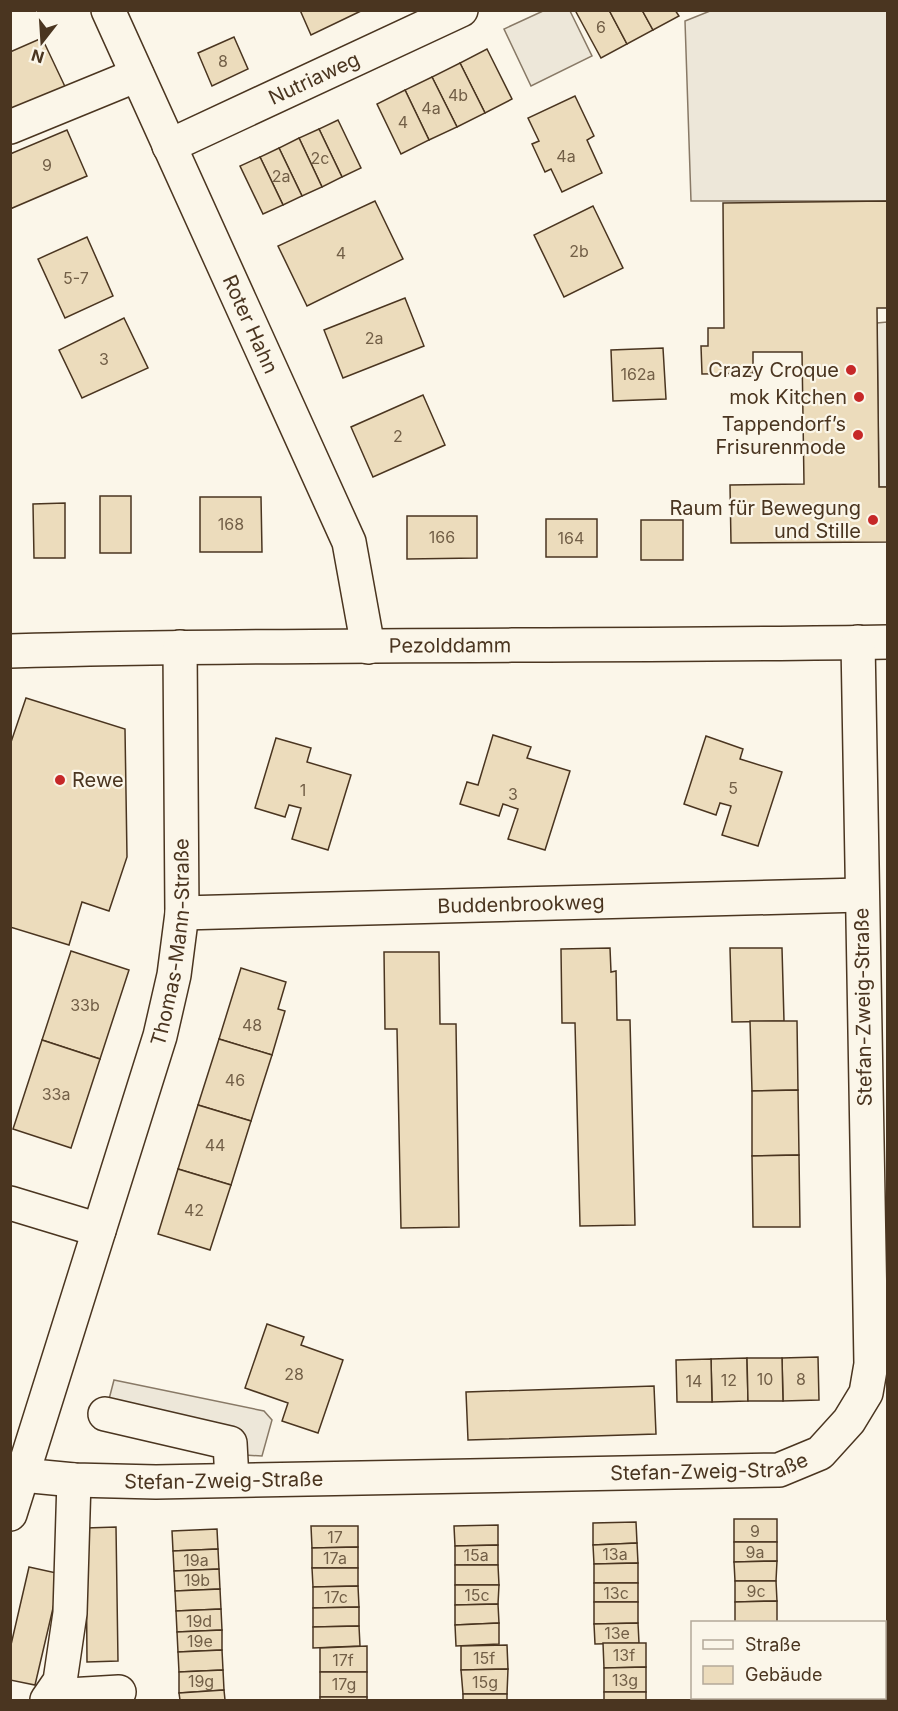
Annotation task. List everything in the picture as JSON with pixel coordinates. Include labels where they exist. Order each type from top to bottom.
[{"type":"street","name":"Roter Hahn","points":[[108,10],[349,542],[368,647]]},
{"type":"street","name":"Nutriaweg","points":[[169,146],[461,10]]},
{"type":"street","points":[[10,127],[137,75]]},
{"type":"street","name":"Pezolddamm","points":[[10,651],[180,646],[368,647],[873,642]]},
{"type":"street","name":"Stefan-Zweig-Straße","points":[[22,1475],[74,1480],[232,1480],[779,1470],[820,1453],[849,1421],[866,1393],[878,1297],[876,1029],[870,877],[873,642]]},
{"type":"street","name":"Thomas-Mann-Straße","points":[[10,1514],[160,1036],[174,975],[182,913],[180,646]]},
{"type":"street","name":"Buddenbrookweg","points":[[182,913],[870,877]]},
{"type":"street","points":[[10,1203],[99,1230]]},
{"type":"street","points":[[105,1414],[230,1443],[232,1480]]},
{"type":"street","points":[[49,1698],[60,1681],[70,1613],[74,1480]]},
{"type":"street","points":[[49,1698],[119,1692]]},
{"type":"shaded area","points":[[543,11],[570,11],[592,56],[531,86],[504,29]]},
{"type":"shaded area","points":[[710,11],[887,11],[887,201],[691,201],[685,21]]},
{"type":"shaded area","points":[[887,322],[887,487],[879,487],[877,323]]},
{"type":"shaded area","points":[[114,1380],[264,1411],[272,1420],[262,1456],[213,1453],[101,1430]]},
{"type":"building","points":[[300,10],[363,10],[311,35]]},
{"type":"building","points":[[575,10],[609,10],[627,44],[601,58]]},
{"type":"building","points":[[609,10],[642,10],[653,30],[627,44]]},
{"type":"building","points":[[642,10],[675,10],[679,16],[653,30]]},
{"type":"building","points":[[234,37],[248,69],[212,86],[198,53]]},
{"type":"building","points":[[42,38],[69,95],[10,121],[10,52]]},
{"type":"building","points":[[487,49],[512,99],[485,113],[460,63]]},
{"type":"building","points":[[460,63],[485,113],[457,127],[432,77]]},
{"type":"building","points":[[432,77],[457,127],[429,140],[405,90]]},
{"type":"building","points":[[405,90],[429,140],[401,154],[377,104]]},
{"type":"building","points":[[575,96],[594,136],[587,140],[602,173],[562,192],[551,169],[545,172],[532,144],[539,141],[528,118]]},
{"type":"building","points":[[338,120],[361,168],[342,177],[319,129]]},
{"type":"building","points":[[319,129],[342,177],[322,187],[299,138]]},
{"type":"building","points":[[67,130],[87,176],[10,209],[10,154]]},
{"type":"building","points":[[299,138],[322,187],[302,196],[279,148]]},
{"type":"building","points":[[279,148],[302,196],[283,205],[260,157]]},
{"type":"building","points":[[260,157],[283,205],[263,214],[240,166]]},
{"type":"building","points":[[375,201],[403,259],[307,306],[278,246]]},
{"type":"building","points":[[888,201],[888,308],[877,308],[879,487],[888,487],[888,542],[731,543],[730,485],[804,484],[802,352],[753,352],[753,373],[702,374],[701,346],[708,346],[708,328],[724,328],[723,203]]},
{"type":"building","points":[[593,206],[623,268],[564,297],[534,235]]},
{"type":"building","points":[[87,237],[113,296],[65,318],[38,259]]},
{"type":"building","points":[[405,298],[424,346],[343,378],[324,330]]},
{"type":"building","points":[[124,318],[148,368],[82,398],[59,350]]},
{"type":"building","points":[[663,348],[666,399],[613,401],[611,350]]},
{"type":"building","points":[[423,395],[445,445],[373,477],[351,427]]},
{"type":"building","points":[[100,496],[131,496],[131,553],[100,553]]},
{"type":"building","points":[[200,497],[261,497],[262,552],[200,552]]},
{"type":"building","points":[[65,503],[65,558],[34,558],[33,504]]},
{"type":"building","points":[[407,516],[477,516],[477,558],[407,559]]},
{"type":"building","points":[[546,519],[597,519],[597,557],[546,557]]},
{"type":"building","points":[[641,520],[683,520],[683,560],[641,560]]},
{"type":"building","points":[[26,698],[125,729],[127,857],[109,911],[82,902],[69,945],[10,927],[10,745]]},
{"type":"building","points":[[493,735],[531,747],[527,758],[570,771],[545,850],[508,839],[518,809],[503,804],[499,816],[460,804],[467,782],[478,785]]},
{"type":"building","points":[[706,736],[743,749],[740,759],[782,772],[758,846],[722,835],[731,806],[720,803],[716,815],[684,804]]},
{"type":"building","points":[[276,738],[311,748],[307,762],[351,775],[328,850],[292,839],[301,808],[289,805],[285,817],[255,808]]},
{"type":"building","points":[[610,948],[611,972],[616,971],[617,1020],[630,1020],[635,1225],[580,1226],[575,1023],[562,1023],[561,949]]},
{"type":"building","points":[[730,948],[782,948],[784,1021],[732,1022]]},
{"type":"building","points":[[71,951],[129,970],[100,1059],[42,1040]]},
{"type":"building","points":[[384,952],[439,952],[440,1024],[456,1024],[459,1227],[401,1228],[397,1029],[385,1029]]},
{"type":"building","points":[[241,968],[286,982],[278,1009],[285,1011],[272,1055],[219,1039]]},
{"type":"building","points":[[750,1021],[797,1021],[798,1090],[752,1091]]},
{"type":"building","points":[[219,1039],[272,1055],[251,1121],[198,1105]]},
{"type":"building","points":[[42,1040],[100,1059],[71,1148],[13,1129]]},
{"type":"building","points":[[798,1090],[799,1155],[752,1156],[752,1091]]},
{"type":"building","points":[[198,1105],[251,1121],[231,1185],[178,1169]]},
{"type":"building","points":[[799,1155],[800,1227],[753,1227],[752,1156]]},
{"type":"building","points":[[178,1169],[231,1185],[210,1250],[158,1234]]},
{"type":"building","points":[[267,1324],[304,1337],[301,1345],[343,1360],[318,1433],[282,1421],[288,1403],[245,1388]]},
{"type":"building","points":[[818,1357],[819,1400],[783,1401],[782,1358]]},
{"type":"building","points":[[747,1358],[748,1401],[712,1402],[711,1359]]},
{"type":"building","points":[[747,1358],[782,1358],[783,1401],[748,1401]]},
{"type":"building","points":[[711,1359],[712,1402],[677,1402],[676,1360]]},
{"type":"building","points":[[654,1386],[656,1434],[468,1440],[466,1392]]},
{"type":"building","points":[[734,1519],[777,1519],[777,1542],[734,1542]]},
{"type":"building","points":[[636,1522],[637,1543],[593,1545],[593,1523]]},
{"type":"building","points":[[498,1525],[498,1545],[455,1546],[454,1526]]},
{"type":"building","points":[[311,1526],[358,1526],[358,1547],[312,1548]]},
{"type":"building","points":[[116,1527],[118,1661],[87,1662],[86,1528]]},
{"type":"building","points":[[217,1529],[218,1549],[173,1551],[172,1531]]},
{"type":"building","points":[[734,1542],[777,1542],[777,1561],[734,1562]]},
{"type":"building","points":[[637,1543],[638,1563],[594,1564],[593,1545]]},
{"type":"building","points":[[498,1545],[498,1565],[455,1565],[455,1546]]},
{"type":"building","points":[[358,1547],[358,1568],[312,1568],[312,1548]]},
{"type":"building","points":[[218,1549],[219,1569],[174,1571],[173,1551]]},
{"type":"building","points":[[777,1561],[776,1581],[735,1581],[734,1562]]},
{"type":"building","points":[[638,1563],[638,1583],[594,1583],[594,1564]]},
{"type":"building","points":[[455,1565],[498,1565],[499,1585],[455,1585]]},
{"type":"building","points":[[29,1567],[61,1574],[35,1685],[10,1680],[10,1649]]},
{"type":"building","points":[[312,1568],[358,1568],[358,1586],[313,1587]]},
{"type":"building","points":[[219,1569],[220,1589],[175,1591],[174,1571]]},
{"type":"building","points":[[735,1581],[776,1581],[777,1601],[735,1602]]},
{"type":"building","points":[[594,1583],[638,1583],[638,1602],[594,1602]]},
{"type":"building","points":[[455,1585],[499,1585],[498,1604],[455,1605]]},
{"type":"building","points":[[358,1586],[359,1607],[313,1608],[313,1587]]},
{"type":"building","points":[[220,1589],[221,1609],[176,1611],[175,1591]]},
{"type":"building","points":[[777,1601],[777,1621],[735,1621],[735,1602]]},
{"type":"building","points":[[594,1602],[638,1602],[638,1623],[594,1624]]},
{"type":"building","points":[[498,1604],[499,1623],[455,1625],[455,1605]]},
{"type":"building","points":[[359,1607],[359,1626],[313,1627],[313,1608]]},
{"type":"building","points":[[221,1609],[222,1630],[177,1632],[176,1611]]},
{"type":"building","points":[[499,1623],[499,1644],[456,1646],[455,1625]]},
{"type":"building","points":[[638,1623],[639,1643],[595,1644],[594,1624]]},
{"type":"building","points":[[359,1626],[360,1646],[313,1648],[313,1627]]},
{"type":"building","points":[[222,1630],[222,1650],[178,1652],[177,1632]]},
{"type":"building","points":[[603,1643],[646,1643],[646,1667],[604,1668]]},
{"type":"building","points":[[507,1645],[508,1669],[461,1670],[461,1646]]},
{"type":"building","points":[[367,1646],[367,1672],[320,1672],[320,1648]]},
{"type":"building","points":[[222,1650],[223,1670],[179,1672],[178,1652]]},
{"type":"building","points":[[646,1667],[646,1692],[604,1692],[604,1668]]},
{"type":"building","points":[[508,1669],[507,1694],[463,1694],[461,1670]]},
{"type":"building","points":[[223,1670],[224,1690],[179,1693],[179,1672]]},
{"type":"building","points":[[320,1672],[367,1672],[367,1697],[320,1697]]},
{"type":"building","points":[[224,1690],[225,1700],[180,1700],[179,1693]]},
{"type":"building","points":[[604,1692],[646,1692],[646,1700],[604,1700]]},
{"type":"building","points":[[463,1694],[507,1694],[507,1700],[463,1700]]},
{"type":"building","points":[[320,1697],[367,1697],[367,1700],[320,1700]]},
{"type":"building","points":[[775,1699],[817,1699],[817,1700]]},
{"type":"place","name":"Crazy Croque","points":[[851,370]]},
{"type":"place","name":"mok Kitchen","points":[[859,397]]},
{"type":"place","name":"Tappendorf’s Frisurenmode","points":[[858,435]]},
{"type":"place","name":"Raum für Bewegung und Stille","points":[[873,520]]},
{"type":"place","name":"Rewe","points":[[60,780]]}]
